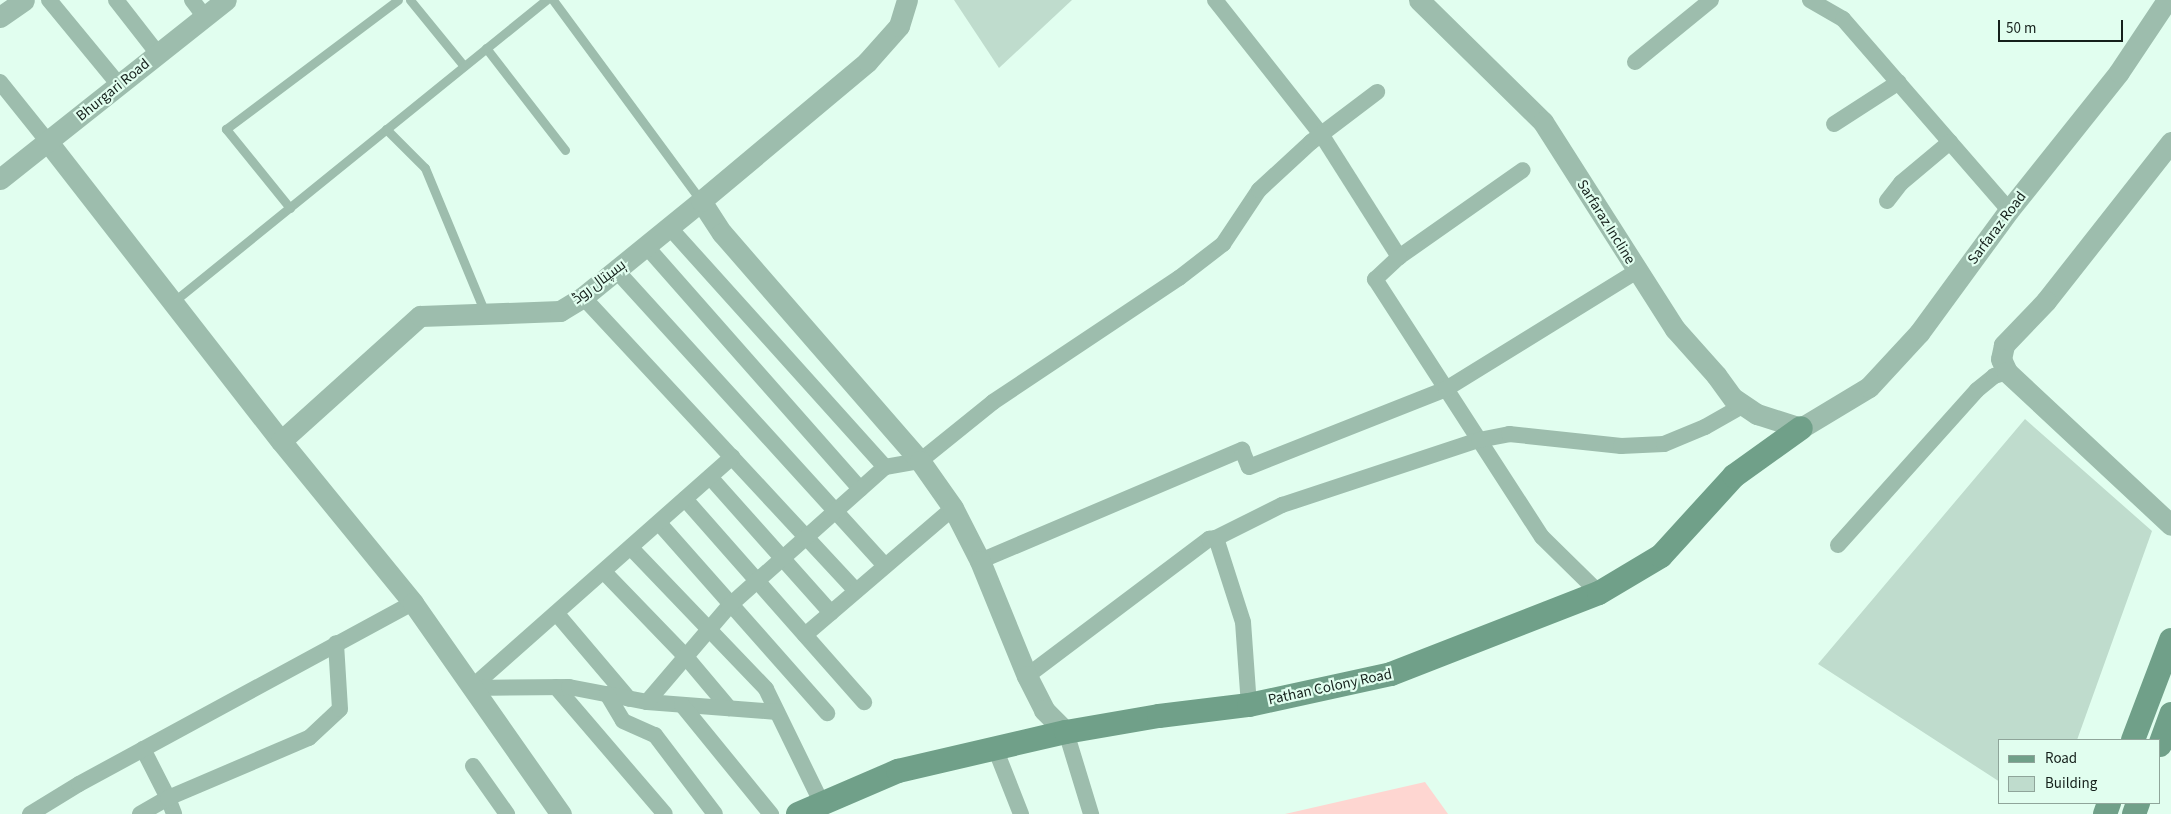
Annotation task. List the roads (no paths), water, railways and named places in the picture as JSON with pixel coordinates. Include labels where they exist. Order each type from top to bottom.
[{"type":"main road","name":"Pathan Colony Road","points":[[798,814],[898,770],[1066,732],[1159,716],[1249,704],[1391,674],[1599,593],[1661,556],[1734,476],[1801,428]]},
{"type":"main road","points":[[2133,739],[2171,640]]},
{"type":"main road","points":[[2161,742],[2171,714]]},
{"type":"street","points":[[0,17],[24,0]]},
{"type":"street","points":[[49,0],[119,85]]},
{"type":"street","points":[[116,0],[158,54]]},
{"type":"street","points":[[192,0],[205,17]]},
{"type":"street","name":"Bhurgari Road","points":[[1,176],[48,142],[226,0]]},
{"type":"street","points":[[887,42],[894,25],[890,0]]},
{"type":"street","name":"ہسپتال روڈ","points":[[281,441],[420,316],[560,310],[583,297],[702,202],[867,62],[887,42],[899,26],[907,0]]},
{"type":"street","points":[[1215,0],[1321,134],[1399,257]]},
{"type":"street","name":"Sarfaraz Incline","points":[[1419,0],[1543,122],[1675,329],[1716,375],[1733,398],[1742,406],[1757,414],[1801,428]]},
{"type":"street","points":[[1635,62],[1711,0]]},
{"type":"street","points":[[1810,0],[1843,19],[2009,210]]},
{"type":"street","name":"Sarfaraz Road","points":[[1801,428],[1870,387],[1920,333],[2009,210],[2119,72],[2167,0]]},
{"type":"street","points":[[0,82],[281,441],[413,603],[561,814]]},
{"type":"street","points":[[1834,124],[1899,82]]},
{"type":"street","points":[[647,702],[731,605],[885,466],[920,461],[993,402],[1179,278],[1223,244],[1259,190],[1321,134],[1377,92]]},
{"type":"street","points":[[1887,201],[1900,183],[1950,142]]},
{"type":"street","points":[[2171,142],[2046,301],[2004,345],[2001,359],[2007,372],[2171,525]]},
{"type":"street","points":[[1523,170],[1399,257],[1375,279],[1542,537],[1599,593]]},
{"type":"street","points":[[702,202],[722,233],[920,461],[953,508],[980,561],[1026,676],[1044,710],[1066,732],[1091,814]]},
{"type":"street","points":[[669,227],[885,466]]},
{"type":"street","points":[[646,246],[860,489]]},
{"type":"street","points":[[616,270],[884,566]]},
{"type":"street","points":[[980,561],[1242,450],[1249,467],[1446,389],[1637,271]]},
{"type":"street","points":[[583,297],[856,591]]},
{"type":"street","points":[[1838,545],[1977,390],[1994,376],[2007,372]]},
{"type":"street","points":[[1026,676],[1209,539],[1216,538],[1282,505],[1479,440],[1510,434],[1620,446],[1664,444],[1697,431],[1742,406]]},
{"type":"street","points":[[471,688],[557,614],[732,457]]},
{"type":"street","points":[[710,477],[831,613]]},
{"type":"street","points":[[685,499],[864,702]]},
{"type":"street","points":[[805,635],[953,508]]},
{"type":"street","points":[[658,523],[828,713]]},
{"type":"street","points":[[1216,538],[1243,622],[1249,704]]},
{"type":"street","points":[[630,548],[766,689],[822,804]]},
{"type":"street","points":[[604,572],[686,657],[729,708]]},
{"type":"street","points":[[30,814],[143,749],[413,603]]},
{"type":"street","points":[[557,614],[629,699]]},
{"type":"street","points":[[140,814],[168,798],[309,738],[340,709],[336,644]]},
{"type":"street","points":[[471,688],[556,686],[647,702],[777,712]]},
{"type":"street","points":[[556,686],[665,814]]},
{"type":"street","points":[[607,694],[623,721],[655,735],[715,814]]},
{"type":"street","points":[[682,705],[770,814]]},
{"type":"street","points":[[995,748],[1021,814]]},
{"type":"street","points":[[143,749],[174,814]]},
{"type":"street","points":[[473,766],[507,814]]},
{"type":"lane","points":[[290,208],[226,129],[398,0]]},
{"type":"lane","points":[[410,0],[464,66]]},
{"type":"lane","points":[[173,302],[546,0]]},
{"type":"lane","points":[[553,0],[702,202]]},
{"type":"lane","points":[[486,48],[565,150]]},
{"type":"lane","points":[[386,129],[425,168],[485,313]]}]
